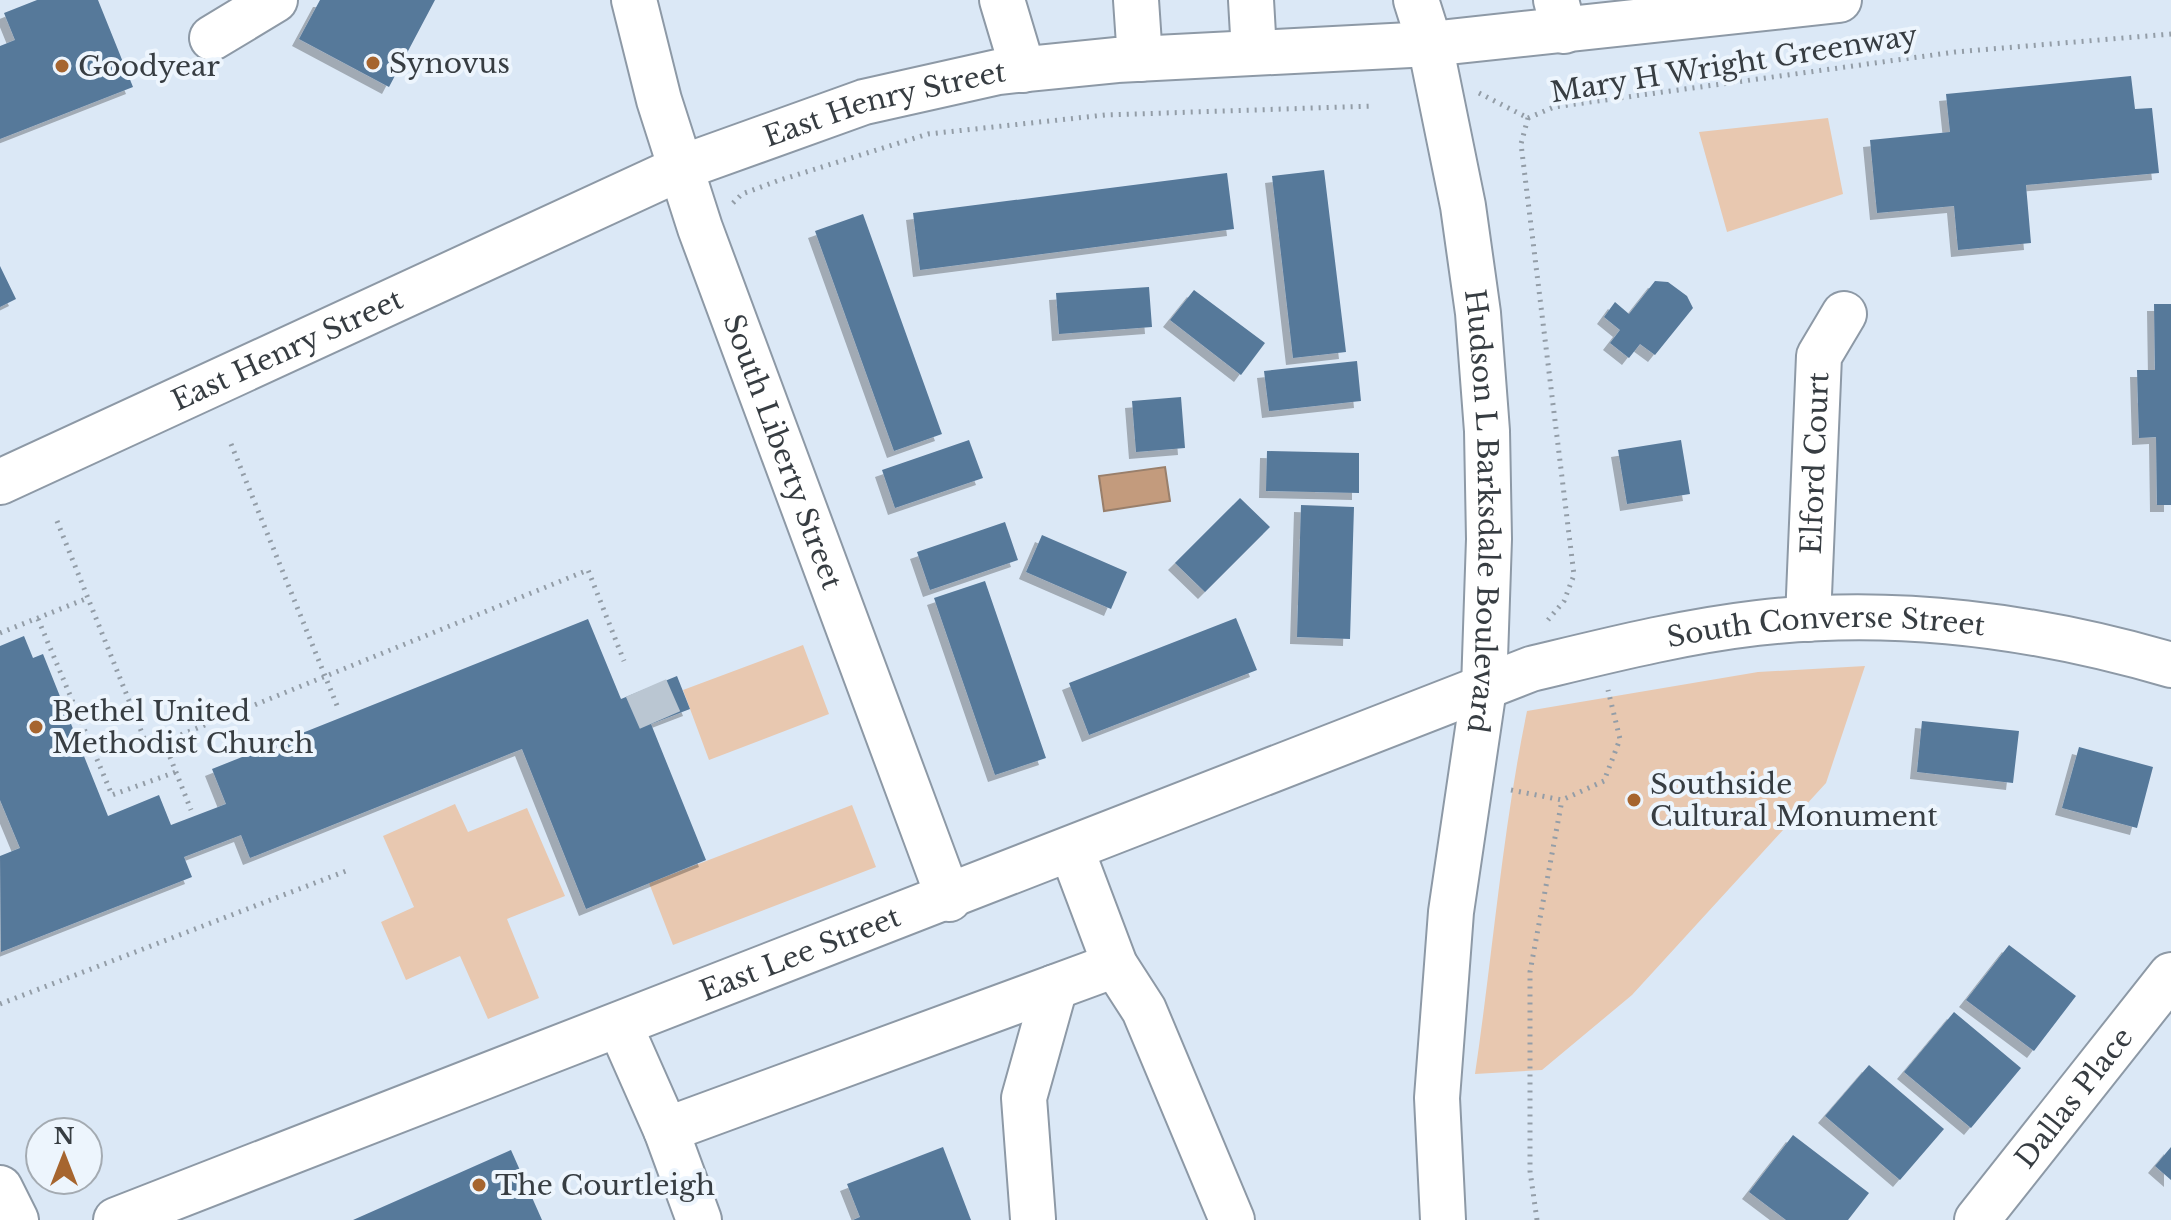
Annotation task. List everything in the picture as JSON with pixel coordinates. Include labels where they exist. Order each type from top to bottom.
[{"type":"street","points":[[212,38],[275,0]]},
{"type":"street","name":"South Liberty Street","points":[[634,0],[659,100],[683,167],[700,228],[949,899]]},
{"type":"street","points":[[1002,0],[1023,70]]},
{"type":"street","points":[[1136,0],[1140,59]]},
{"type":"street","points":[[1251,0],[1254,52]]},
{"type":"street","points":[[1416,0],[1430,44]]},
{"type":"street","name":"East Henry Street","points":[[0,482],[683,167],[864,102],[944,83],[1023,70],[1140,59],[1430,44],[1560,15],[1839,0]]},
{"type":"street","name":"Hudson L Barksdale Boulevard","points":[[1430,44],[1463,206],[1478,313],[1487,431],[1489,539],[1484,688],[1450,927],[1437,1098],[1443,1220]]},
{"type":"street","name":"Elford Court","points":[[1808,619],[1819,356],[1844,314]]},
{"type":"street","name":"South Converse Street","points":[[1484,688],[1531,669],[1648,641],[1757,623],[1808,619],[1945,621],[2044,634],[2171,665]]},
{"type":"street","name":"East Lee Street","points":[[116,1220],[949,899],[1484,688]]},
{"type":"street","points":[[1072,851],[1115,965],[1144,1010],[1232,1220]]},
{"type":"street","points":[[666,1130],[1115,965]]},
{"type":"street","name":"Dallas Place","points":[[1977,1220],[2171,975]]},
{"type":"street","points":[[1033,1219],[1024,1098],[1055,987]]},
{"type":"street","points":[[620,1026],[666,1130],[699,1220]]},
{"type":"street","points":[[0,1188],[16,1220]]},
{"type":"path","name":"Mary H Wright Greenway","points":[[1548,620],[1564,601],[1574,575],[1521,144],[1528,118],[1554,107],[1955,52],[2171,34]]},
{"type":"path","points":[[1479,93],[1528,118]]},
{"type":"path","points":[[726,210],[742,194],[928,134],[1105,115],[1373,106]]},
{"type":"path","points":[[231,444],[338,708]]},
{"type":"path","points":[[57,521],[148,748],[588,570],[624,661]]},
{"type":"path","points":[[0,633],[88,598]]},
{"type":"path","points":[[38,619],[112,795],[176,772]]},
{"type":"path","points":[[1511,790],[1562,800],[1604,781],[1620,739],[1608,689]]},
{"type":"path","points":[[164,742],[191,810]]},
{"type":"path","points":[[1537,1220],[1530,1171],[1530,972],[1562,800]]},
{"type":"path","points":[[0,1004],[346,871]]},
{"type":"shaded area","points":[[1828,118],[1843,194],[1727,232],[1699,132]]},
{"type":"shaded area","points":[[1165,467],[1170,501],[1104,511],[1099,476]]},
{"type":"shaded area","points":[[803,645],[829,714],[709,760],[683,690]]},
{"type":"shaded area","points":[[1865,666],[1826,783],[1632,995],[1542,1070],[1475,1074],[1504,847],[1527,711],[1758,672]]},
{"type":"shaded area","points":[[455,804],[468,832],[527,808],[565,896],[507,919],[539,998],[488,1019],[460,956],[406,980],[381,922],[414,907],[383,836]]},
{"type":"shaded area","points":[[852,805],[876,867],[673,945],[649,883]]},
{"type":"building","name":"Goodyear","points":[[37,0],[98,0],[133,87],[0,139],[0,46],[15,40],[4,13]]},
{"type":"building","name":"Synovus","points":[[320,0],[435,0],[389,87],[299,39]]},
{"type":"building","points":[[2131,76],[2135,109],[2152,108],[2159,173],[2026,185],[2031,243],[1958,250],[1954,206],[1877,213],[1870,140],[1950,132],[1946,94]]},
{"type":"building","points":[[1324,170],[1346,352],[1293,358],[1272,176]]},
{"type":"building","points":[[1227,173],[1234,229],[920,270],[913,213]]},
{"type":"building","points":[[863,214],[942,434],[894,451],[815,231]]},
{"type":"building","points":[[0,266],[16,299],[0,307]]},
{"type":"building","points":[[1655,281],[1668,282],[1687,296],[1693,308],[1655,355],[1640,344],[1629,358],[1610,343],[1620,330],[1604,317],[1615,302],[1629,314]]},
{"type":"building","points":[[1149,287],[1152,327],[1059,334],[1056,293]]},
{"type":"building","points":[[1194,290],[1265,343],[1241,375],[1170,320]]},
{"type":"building","points":[[2154,304],[2171,304],[2171,505],[2157,505],[2156,437],[2139,438],[2137,370],[2155,370]]},
{"type":"building","points":[[1357,361],[1361,401],[1269,411],[1264,371]]},
{"type":"building","points":[[1181,397],[1185,448],[1136,452],[1132,401]]},
{"type":"building","points":[[969,440],[983,478],[895,508],[882,470]]},
{"type":"building","points":[[1681,440],[1690,494],[1627,504],[1618,450]]},
{"type":"building","points":[[1267,451],[1359,453],[1359,493],[1266,491]]},
{"type":"building","points":[[1240,498],[1270,527],[1205,592],[1175,563]]},
{"type":"building","points":[[1301,505],[1354,507],[1350,639],[1297,637]]},
{"type":"building","points":[[1005,522],[1018,560],[930,590],[917,552]]},
{"type":"building","points":[[1042,535],[1127,572],[1111,609],[1026,572]]},
{"type":"building","points":[[985,581],[1046,758],[995,775],[934,598]]},
{"type":"building","points":[[1236,618],[1257,670],[1089,735],[1069,683]]},
{"type":"building","points":[[588,619],[621,699],[677,676],[690,709],[651,724],[706,860],[586,909],[522,749],[250,858],[241,835],[184,857],[192,877],[1,952],[0,856],[20,848],[0,800],[0,646],[24,636],[33,658],[43,654],[108,816],[159,795],[171,825],[226,804],[212,769]]},
{"type":"building","points":[[1922,721],[2019,731],[2013,783],[1917,772]]},
{"type":"building","points":[[2079,747],[2153,767],[2137,828],[2062,808]]},
{"type":"building","points":[[2009,945],[2076,996],[2034,1051],[1966,1000]]},
{"type":"building","points":[[1954,1012],[2021,1068],[1971,1128],[1904,1072]]},
{"type":"building","points":[[1869,1065],[1944,1129],[1900,1180],[1825,1116]]},
{"type":"building","points":[[1793,1135],[1869,1193],[1848,1220],[1786,1220],[1749,1192]]},
{"type":"building","points":[[943,1147],[971,1220],[853,1220],[860,1217],[847,1184]]},
{"type":"building","points":[[2171,1147],[2171,1180],[2155,1166]]},
{"type":"building","name":"The Courtleigh","points":[[511,1150],[542,1220],[353,1220]]},
{"type":"tunnel","points":[[646,688],[660,720]]},
{"type":"place","name":"Synovus","points":[[373,63]]},
{"type":"place","name":"Goodyear","points":[[62,66]]},
{"type":"place","name":"Bethel United Methodist Church","points":[[36,727]]},
{"type":"place","name":"Southside Cultural Monument","points":[[1634,800]]},
{"type":"place","name":"The Courtleigh","points":[[479,1185]]}]
